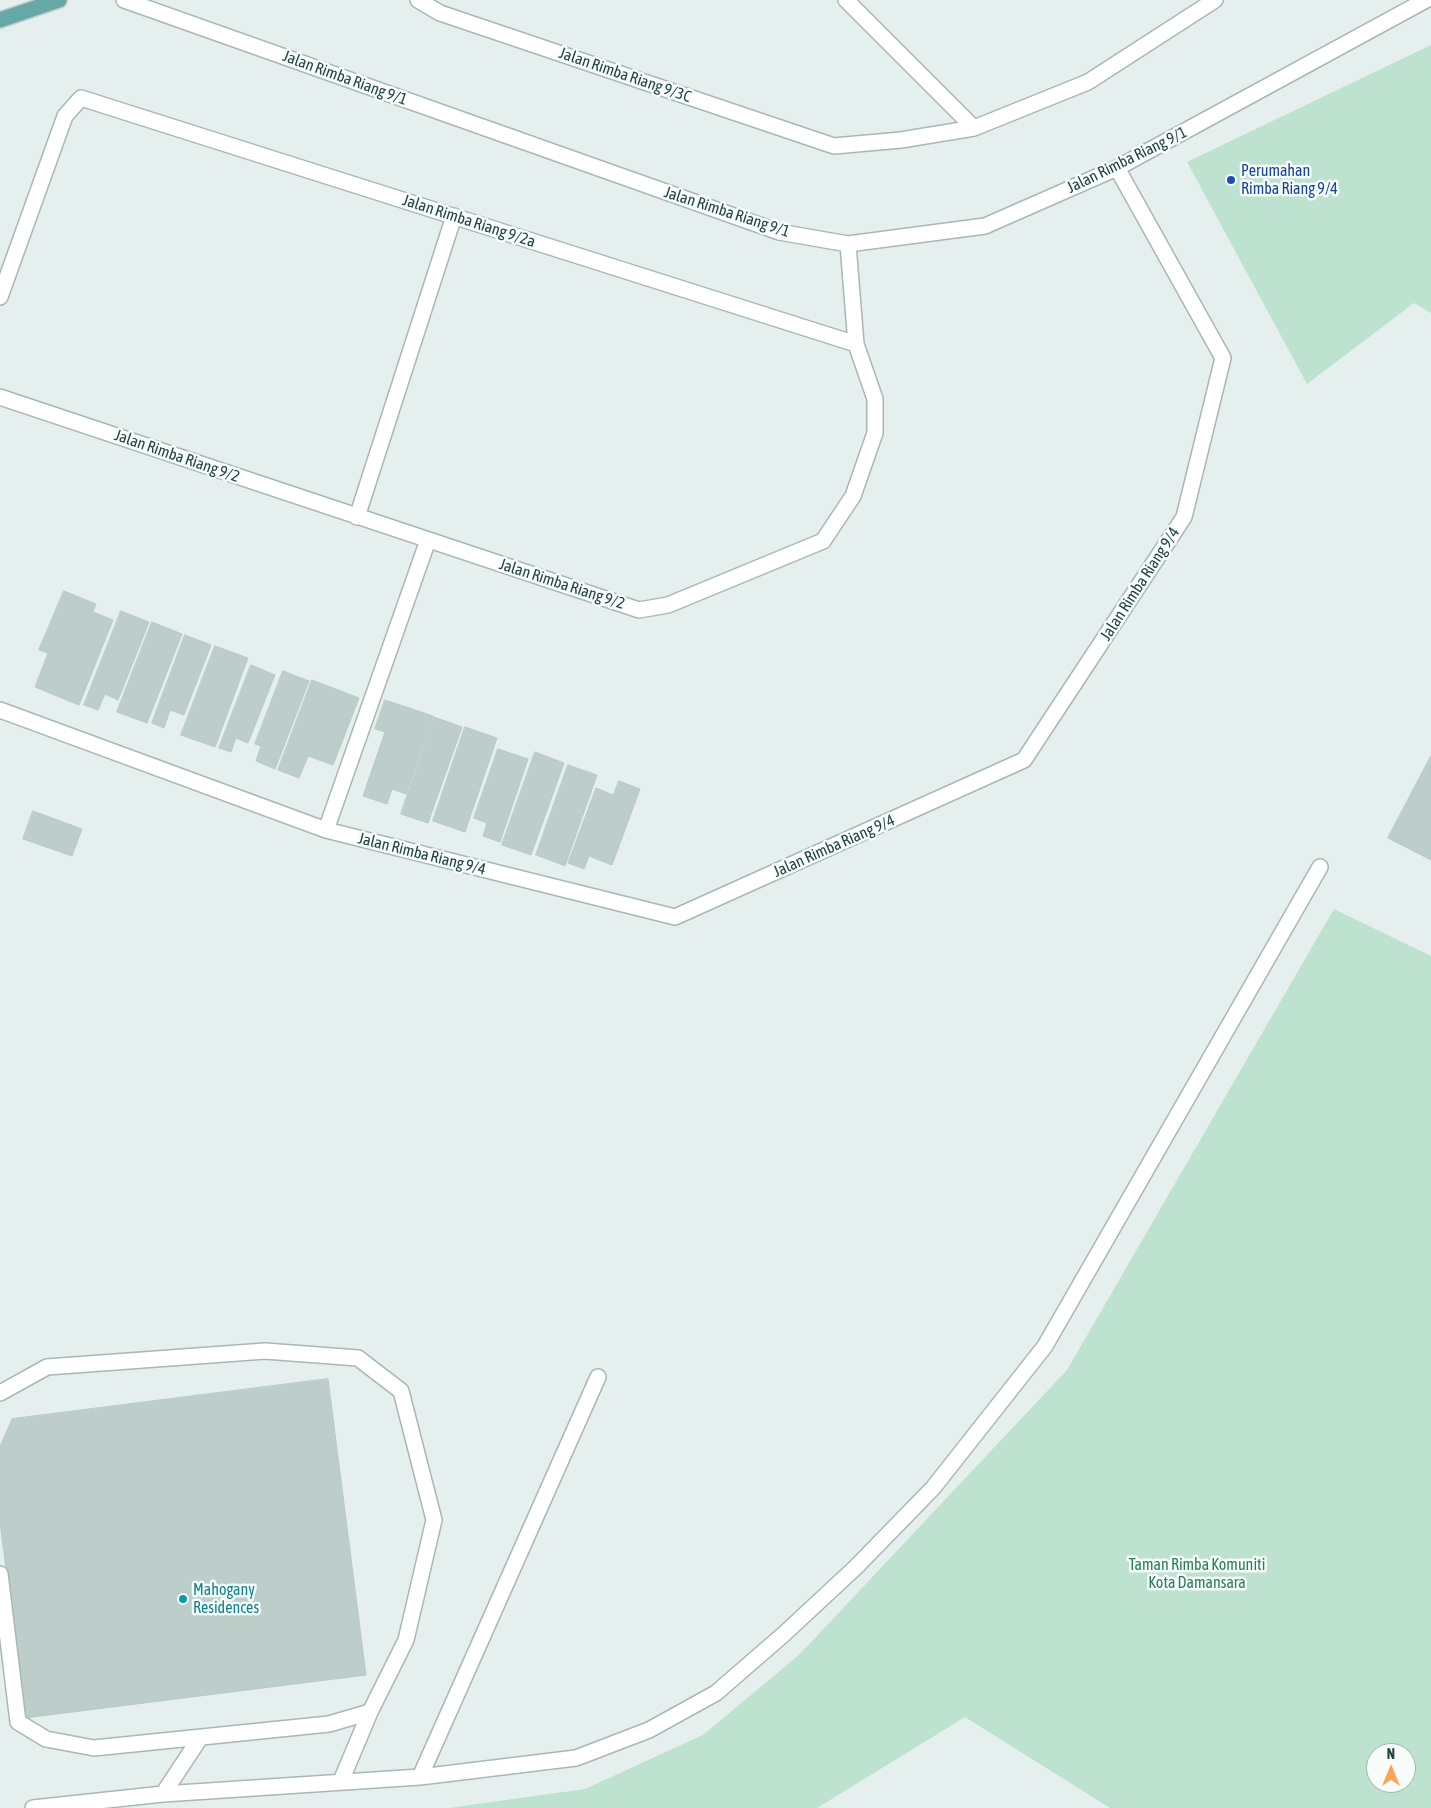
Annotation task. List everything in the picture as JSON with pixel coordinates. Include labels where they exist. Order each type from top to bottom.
[{"type":"main road","points":[[0,20],[59,0]]},
{"type":"street","name":"Jalan Rimba Riang 9/1","points":[[124,0],[779,232],[848,244],[985,226],[1117,168],[1426,0]]},
{"type":"street","name":"Jalan Rimba Riang 9/3C","points":[[418,0],[440,13],[834,146],[901,140],[974,128]]},
{"type":"street","points":[[846,0],[974,128],[1088,82],[1215,0]]},
{"type":"street","name":"Jalan Rimba Riang 9/2a","points":[[0,297],[65,116],[82,98],[856,344]]},
{"type":"street","name":"Jalan Rimba Riang 9/4","points":[[0,710],[326,830],[675,917],[1024,760],[1184,517],[1223,358],[1117,168]]},
{"type":"street","points":[[357,517],[454,216]]},
{"type":"street","name":"Jalan Rimba Riang 9/2","points":[[0,397],[639,610],[668,605],[823,541],[853,496],[875,433],[875,399],[856,344],[848,244]]},
{"type":"street","points":[[326,830],[428,540]]},
{"type":"street","points":[[33,1808],[163,1794],[420,1777],[576,1758],[649,1730],[716,1693],[784,1634],[863,1560],[933,1488],[1045,1346],[1320,867]]},
{"type":"street","points":[[0,1394],[48,1367],[265,1351],[358,1358],[401,1391],[434,1520],[406,1640],[370,1712],[341,1781]]},
{"type":"street","points":[[420,1777],[598,1376]]},
{"type":"street","points":[[0,1574],[18,1722],[46,1739],[94,1748],[329,1724],[370,1712]]},
{"type":"street","points":[[163,1794],[200,1738]]},
{"type":"green space","points":[[1431,45],[1431,313],[1414,303],[1307,384],[1187,162]]},
{"type":"green space","name":"Taman Rimba Komuniti Kota Damansara","points":[[1334,909],[1431,956],[1431,1808],[1110,1808],[965,1717],[817,1808],[449,1808],[585,1789],[703,1735],[799,1655],[1067,1370]]},
{"type":"building","points":[[64,591],[96,604],[93,612],[113,620],[79,705],[35,687],[48,653],[39,650]]},
{"type":"building","points":[[121,611],[149,622],[118,700],[105,694],[98,710],[84,705]]},
{"type":"building","points":[[152,622],[182,634],[147,723],[117,712]]},
{"type":"building","points":[[185,635],[211,645],[184,715],[170,710],[164,728],[152,723]]},
{"type":"building","points":[[215,646],[248,658],[215,747],[181,735]]},
{"type":"building","points":[[251,665],[275,675],[248,743],[236,738],[231,752],[219,748]]},
{"type":"building","points":[[283,671],[309,681],[275,769],[256,761],[261,746],[255,744]]},
{"type":"building","points":[[312,680],[359,698],[333,765],[308,756],[299,778],[278,770]]},
{"type":"building","points":[[385,700],[433,716],[406,794],[392,789],[387,804],[363,796],[385,732],[375,729]]},
{"type":"building","points":[[434,717],[462,727],[428,823],[401,814]]},
{"type":"building","points":[[465,727],[497,738],[465,832],[433,821]]},
{"type":"building","points":[[498,749],[528,759],[500,842],[483,836],[487,823],[474,818]]},
{"type":"building","points":[[535,752],[564,763],[531,855],[502,845]]},
{"type":"building","points":[[1431,756],[1431,860],[1388,838]]},
{"type":"building","points":[[568,765],[597,775],[565,866],[536,855]]},
{"type":"building","points":[[619,781],[640,789],[612,865],[589,856],[584,869],[568,863],[596,788],[613,795]]},
{"type":"building","points":[[33,811],[82,829],[72,856],[23,839]]},
{"type":"building","name":"Mahogany Residences","points":[[328,1379],[366,1675],[25,1718],[0,1522],[0,1447],[12,1419]]},
{"type":"place","name":"Perumahan Rimba Riang 9/4","points":[[1231,180]]},
{"type":"place","name":"Mahogany Residences","points":[[183,1599]]}]
